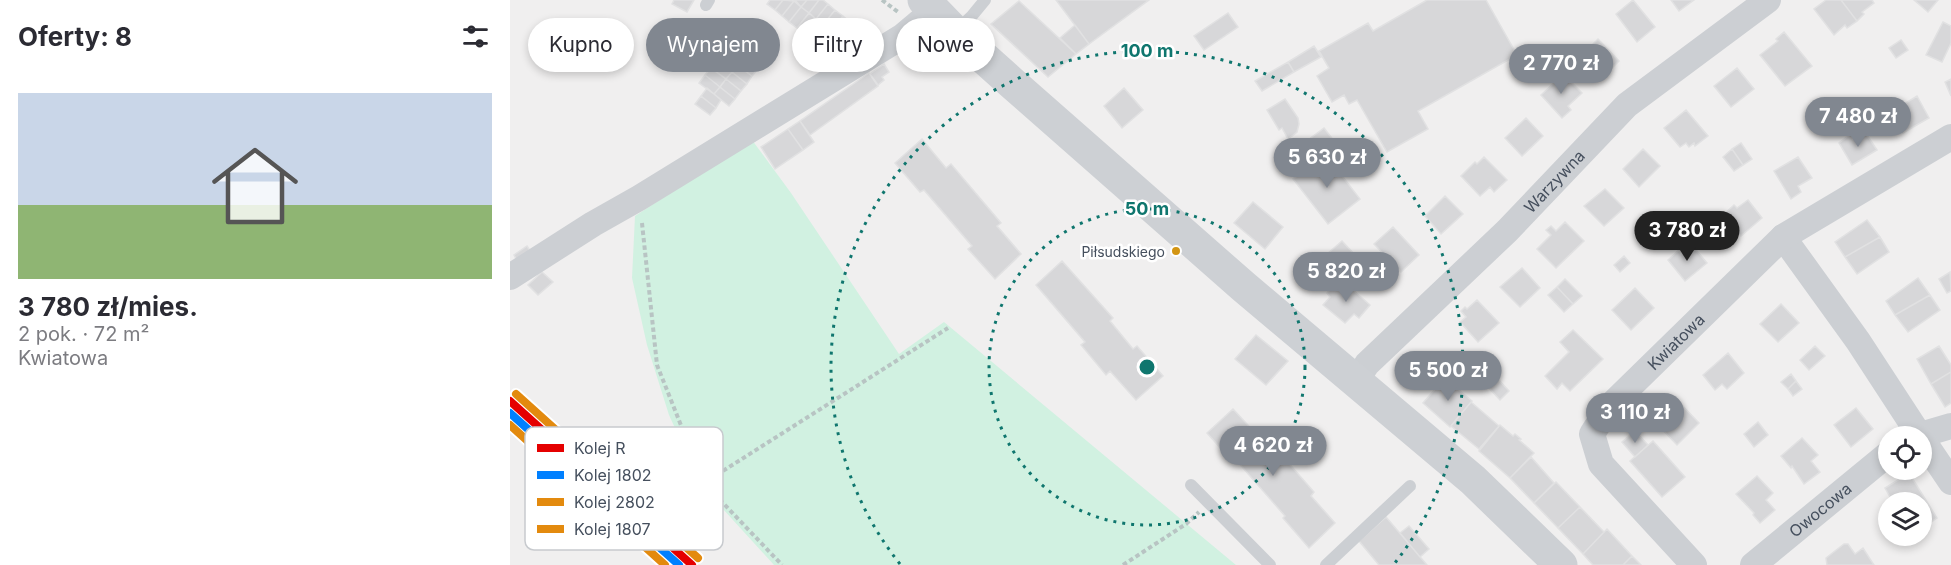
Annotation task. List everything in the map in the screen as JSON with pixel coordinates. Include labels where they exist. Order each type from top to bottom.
[{"type":"street","name":"Warzywna","points":[[1356,381],[1367,364],[1507,231],[1628,105],[1768,0]]},
{"type":"street","points":[[510,277],[937,14],[1262,302],[1473,480],[1561,565]]},
{"type":"street","name":"Kwiatowa","points":[[1694,565],[1601,464],[1592,434],[1610,406],[1783,237],[1951,137]]},
{"type":"street","points":[[1783,237],[1858,341],[1912,426]]},
{"type":"street","points":[[1932,433],[1951,426]]},
{"type":"street","points":[[1932,455],[1951,482]]},
{"type":"street","name":"Owocowa","points":[[1753,565],[1878,462]]},
{"type":"lane","points":[[937,14],[971,17],[985,0]]},
{"type":"lane","points":[[1191,485],[1270,565]]},
{"type":"lane","points":[[1326,565],[1410,486]]},
{"type":"path","points":[[639,198],[657,365],[682,427]]},
{"type":"path","points":[[723,471],[948,328]]},
{"type":"path","points":[[723,503],[782,565]]},
{"type":"path","points":[[1123,565],[1186,524]]},
{"type":"green space","points":[[752,140],[791,193],[899,354],[944,322],[1236,565],[774,565],[723,509],[723,427],[674,427],[669,415],[647,345],[632,278],[635,216]]},
{"type":"building","points":[[674,0],[694,0],[687,12],[672,4]]},
{"type":"building","points":[[770,0],[783,0],[775,10],[767,4]]},
{"type":"building","points":[[783,0],[794,1],[782,16],[775,10]]},
{"type":"building","points":[[795,0],[807,0],[801,7]]},
{"type":"building","points":[[807,0],[819,0],[809,13],[801,7]]},
{"type":"building","points":[[819,0],[828,4],[817,18],[809,13]]},
{"type":"building","points":[[1056,0],[1149,0],[1089,44]]},
{"type":"building","points":[[1427,0],[1486,0],[1517,55],[1418,111],[1428,129],[1387,152],[1357,100],[1349,104],[1344,95],[1332,102],[1317,76],[1329,68],[1319,51],[1368,23],[1373,31]]},
{"type":"building","points":[[1633,0],[1655,27],[1637,42],[1616,14]]},
{"type":"building","points":[[1671,0],[1694,0],[1679,11]]},
{"type":"building","points":[[1826,0],[1841,0],[1857,21],[1847,28],[1845,25],[1834,35],[1814,9]]},
{"type":"building","points":[[1841,0],[1872,0],[1874,3],[1862,12],[1864,14],[1857,21]]},
{"type":"building","points":[[1914,0],[1938,0],[1928,12]]},
{"type":"building","points":[[794,1],[801,7],[789,22],[782,16]]},
{"type":"building","points":[[1019,1],[1076,54],[1048,77],[995,28],[995,21]]},
{"type":"building","points":[[828,4],[835,10],[829,18],[817,18]]},
{"type":"building","points":[[801,7],[809,13],[805,18],[792,18]]},
{"type":"building","points":[[835,10],[843,16],[841,18],[829,18]]},
{"type":"building","points":[[809,13],[815,18],[805,18]]},
{"type":"building","points":[[1228,13],[1238,27],[1204,50],[1194,36]]},
{"type":"building","points":[[1943,22],[1951,26],[1951,43],[1942,62],[1926,55]]},
{"type":"building","points":[[1075,25],[1089,44],[1076,54],[1060,38]]},
{"type":"building","points":[[1784,32],[1812,66],[1785,86],[1760,55],[1778,41],[1776,39]]},
{"type":"building","points":[[1598,39],[1619,61],[1599,81],[1578,59]]},
{"type":"building","points":[[1901,40],[1908,50],[1896,58],[1889,48]]},
{"type":"building","points":[[1314,46],[1321,57],[1294,72],[1288,62]]},
{"type":"building","points":[[1288,62],[1294,72],[1262,91],[1255,81]]},
{"type":"building","points":[[884,64],[889,72],[882,77],[884,80],[878,85],[870,74],[884,72]]},
{"type":"building","points":[[1737,68],[1754,89],[1731,107],[1714,86]]},
{"type":"building","points":[[708,72],[716,72],[726,79],[720,87],[705,75]]},
{"type":"building","points":[[716,72],[732,72],[726,79]]},
{"type":"building","points":[[732,72],[747,72],[752,76],[747,84]]},
{"type":"building","points":[[732,72],[747,84],[741,91],[726,79]]},
{"type":"building","points":[[1561,72],[1582,93],[1568,106],[1571,110],[1562,118],[1541,95],[1555,82],[1552,80]]},
{"type":"building","points":[[869,73],[878,86],[810,135],[800,121]]},
{"type":"building","points":[[705,75],[720,87],[714,94],[699,83]]},
{"type":"building","points":[[726,79],[741,91],[735,99],[720,87]]},
{"type":"building","points":[[1951,79],[1951,96],[1945,82]]},
{"type":"building","points":[[720,87],[735,99],[729,106],[714,94]]},
{"type":"building","points":[[707,88],[721,100],[716,108],[701,96]]},
{"type":"building","points":[[1124,88],[1143,110],[1122,128],[1104,106]]},
{"type":"building","points":[[701,96],[716,108],[710,115],[695,104]]},
{"type":"building","points":[[1917,96],[1929,118],[1903,133],[1891,112]]},
{"type":"building","points":[[1285,99],[1298,118],[1299,124],[1297,132],[1288,139],[1282,128],[1279,130],[1267,110]]},
{"type":"building","points":[[1686,110],[1708,136],[1695,146],[1694,143],[1689,147],[1686,143],[1680,147],[1664,128]]},
{"type":"building","points":[[1526,118],[1543,136],[1522,156],[1505,138]]},
{"type":"building","points":[[800,121],[814,142],[803,150],[788,129]]},
{"type":"building","points":[[1324,128],[1338,146],[1310,168],[1296,149]]},
{"type":"building","points":[[788,129],[803,150],[775,169],[761,147]]},
{"type":"building","points":[[1865,132],[1877,150],[1852,165],[1839,143],[1851,134],[1853,139]]},
{"type":"building","points":[[922,139],[946,168],[951,164],[1001,223],[997,226],[1021,254],[995,279],[968,249],[972,246],[924,190],[920,192],[895,163]]},
{"type":"building","points":[[1741,143],[1752,159],[1743,165],[1732,149]]},
{"type":"building","points":[[1643,149],[1660,166],[1639,187],[1623,169]]},
{"type":"building","points":[[1732,149],[1743,165],[1734,171],[1723,157]]},
{"type":"building","points":[[1326,155],[1360,199],[1328,224],[1293,179]]},
{"type":"building","points":[[1484,157],[1507,180],[1494,192],[1490,187],[1480,196],[1461,176],[1475,162],[1477,164]]},
{"type":"building","points":[[1798,157],[1812,178],[1798,186],[1801,192],[1791,199],[1774,171]]},
{"type":"building","points":[[1605,189],[1624,208],[1604,226],[1584,206]]},
{"type":"building","points":[[1445,196],[1463,214],[1441,234],[1425,216]]},
{"type":"building","points":[[1748,200],[1762,218],[1741,236],[1723,215],[1734,205],[1737,208]]},
{"type":"building","points":[[1253,202],[1283,227],[1265,249],[1234,223]]},
{"type":"building","points":[[1867,220],[1880,237],[1845,257],[1835,242]]},
{"type":"building","points":[[1565,222],[1584,241],[1556,268],[1537,249],[1551,235],[1546,230],[1551,226],[1556,231]]},
{"type":"building","points":[[1393,227],[1419,255],[1401,272],[1374,244]]},
{"type":"building","points":[[1880,237],[1889,252],[1857,274],[1845,257]]},
{"type":"building","points":[[1342,241],[1356,256],[1341,270],[1327,254]]},
{"type":"building","points":[[1692,245],[1707,263],[1685,281],[1668,260],[1679,250],[1681,254]]},
{"type":"building","points":[[527,246],[533,255],[519,264],[514,255]]},
{"type":"building","points":[[1624,256],[1630,263],[1620,272],[1614,265]]},
{"type":"building","points":[[1062,261],[1113,318],[1110,321],[1133,349],[1137,346],[1163,376],[1136,400],[1110,371],[1106,375],[1081,345],[1085,342],[1036,285]]},
{"type":"building","points":[[1522,268],[1540,288],[1520,307],[1500,287]]},
{"type":"building","points":[[542,272],[553,282],[538,295],[528,285]]},
{"type":"building","points":[[1950,272],[1951,291],[1947,293],[1939,279]]},
{"type":"building","points":[[1918,278],[1930,295],[1895,315],[1886,301]]},
{"type":"building","points":[[1565,279],[1582,296],[1573,304],[1557,287]]},
{"type":"building","points":[[1345,283],[1370,305],[1359,318],[1354,314],[1345,323],[1323,305],[1330,297],[1327,293],[1332,287],[1339,291]]},
{"type":"building","points":[[1557,287],[1573,304],[1564,312],[1548,295]]},
{"type":"building","points":[[1635,288],[1654,308],[1631,330],[1612,310]]},
{"type":"building","points":[[1930,295],[1940,310],[1908,332],[1895,315]]},
{"type":"building","points":[[1477,300],[1499,323],[1478,342],[1460,322],[1466,317],[1461,311]]},
{"type":"building","points":[[1781,304],[1799,323],[1778,342],[1760,324]]},
{"type":"building","points":[[1573,330],[1603,359],[1570,391],[1562,383],[1557,389],[1545,376],[1569,352],[1560,342]]},
{"type":"building","points":[[1256,335],[1288,361],[1266,385],[1235,359]]},
{"type":"building","points":[[1815,346],[1825,356],[1809,370],[1800,360]]},
{"type":"building","points":[[1939,346],[1951,365],[1951,372],[1931,384],[1917,359]]},
{"type":"building","points":[[1728,353],[1744,373],[1727,389],[1722,384],[1715,390],[1703,375]]},
{"type":"building","points":[[1951,372],[1951,403],[1945,407],[1931,384]]},
{"type":"building","points":[[1791,374],[1796,381],[1788,389],[1781,382]]},
{"type":"building","points":[[1445,378],[1472,401],[1450,427],[1423,403]]},
{"type":"building","points":[[1497,378],[1509,391],[1500,400],[1488,387]]},
{"type":"building","points":[[1796,381],[1802,389],[1793,396],[1788,389]]},
{"type":"building","points":[[1677,400],[1699,423],[1677,445],[1654,421]]},
{"type":"building","points":[[1471,402],[1499,426],[1479,449],[1451,426]]},
{"type":"building","points":[[1856,408],[1873,429],[1851,447],[1834,425]]},
{"type":"building","points":[[1233,409],[1259,437],[1263,434],[1314,492],[1311,496],[1335,523],[1309,548],[1283,518],[1285,516],[1236,460],[1233,462],[1207,433]]},
{"type":"building","points":[[1758,422],[1768,435],[1754,447],[1744,434]]},
{"type":"building","points":[[1500,425],[1513,436],[1515,434],[1534,453],[1510,478],[1479,451]]},
{"type":"building","points":[[1635,431],[1648,445],[1635,457],[1622,442]]},
{"type":"building","points":[[1802,438],[1818,455],[1811,461],[1820,472],[1804,484],[1792,466],[1791,468],[1781,456]]},
{"type":"building","points":[[1653,441],[1685,477],[1662,497],[1630,461]]},
{"type":"building","points":[[1531,457],[1554,483],[1534,503],[1510,478]]},
{"type":"building","points":[[1757,476],[1773,493],[1766,500],[1775,510],[1760,523],[1736,494]]},
{"type":"building","points":[[1898,480],[1913,480],[1921,492],[1887,492],[1885,488]]},
{"type":"building","points":[[1556,482],[1580,507],[1558,528],[1534,503]]},
{"type":"building","points":[[1580,507],[1604,532],[1583,554],[1558,528]]},
{"type":"building","points":[[1932,510],[1937,518],[1932,521]]},
{"type":"building","points":[[1386,517],[1427,565],[1379,565],[1359,541]]},
{"type":"building","points":[[1409,526],[1429,549],[1420,557],[1400,533]]},
{"type":"building","points":[[1607,529],[1632,556],[1623,565],[1593,565],[1583,554]]},
{"type":"building","points":[[1844,544],[1848,544],[1855,554],[1863,548],[1874,565],[1827,565],[1826,558]]},
{"type":"building","points":[[1632,556],[1641,565],[1623,565]]},
{"type":"rail line","name":"2802","points":[[516,394],[553,427]]},
{"type":"rail line","name":"R","points":[[510,401],[539,427]]},
{"type":"rail line","name":"1802","points":[[510,413],[526,427]]},
{"type":"rail line","name":"1807","points":[[510,425],[525,439]]},
{"type":"rail line","name":"1807","points":[[648,550],[665,565]]},
{"type":"rail line","name":"1802","points":[[662,550],[679,565]]},
{"type":"rail line","name":"R","points":[[675,550],[692,565]]},
{"type":"rail line","name":"2802","points":[[689,550],[698,558]]},
{"type":"place","name":"Piłsudskiego","points":[[1176,251]]}]
